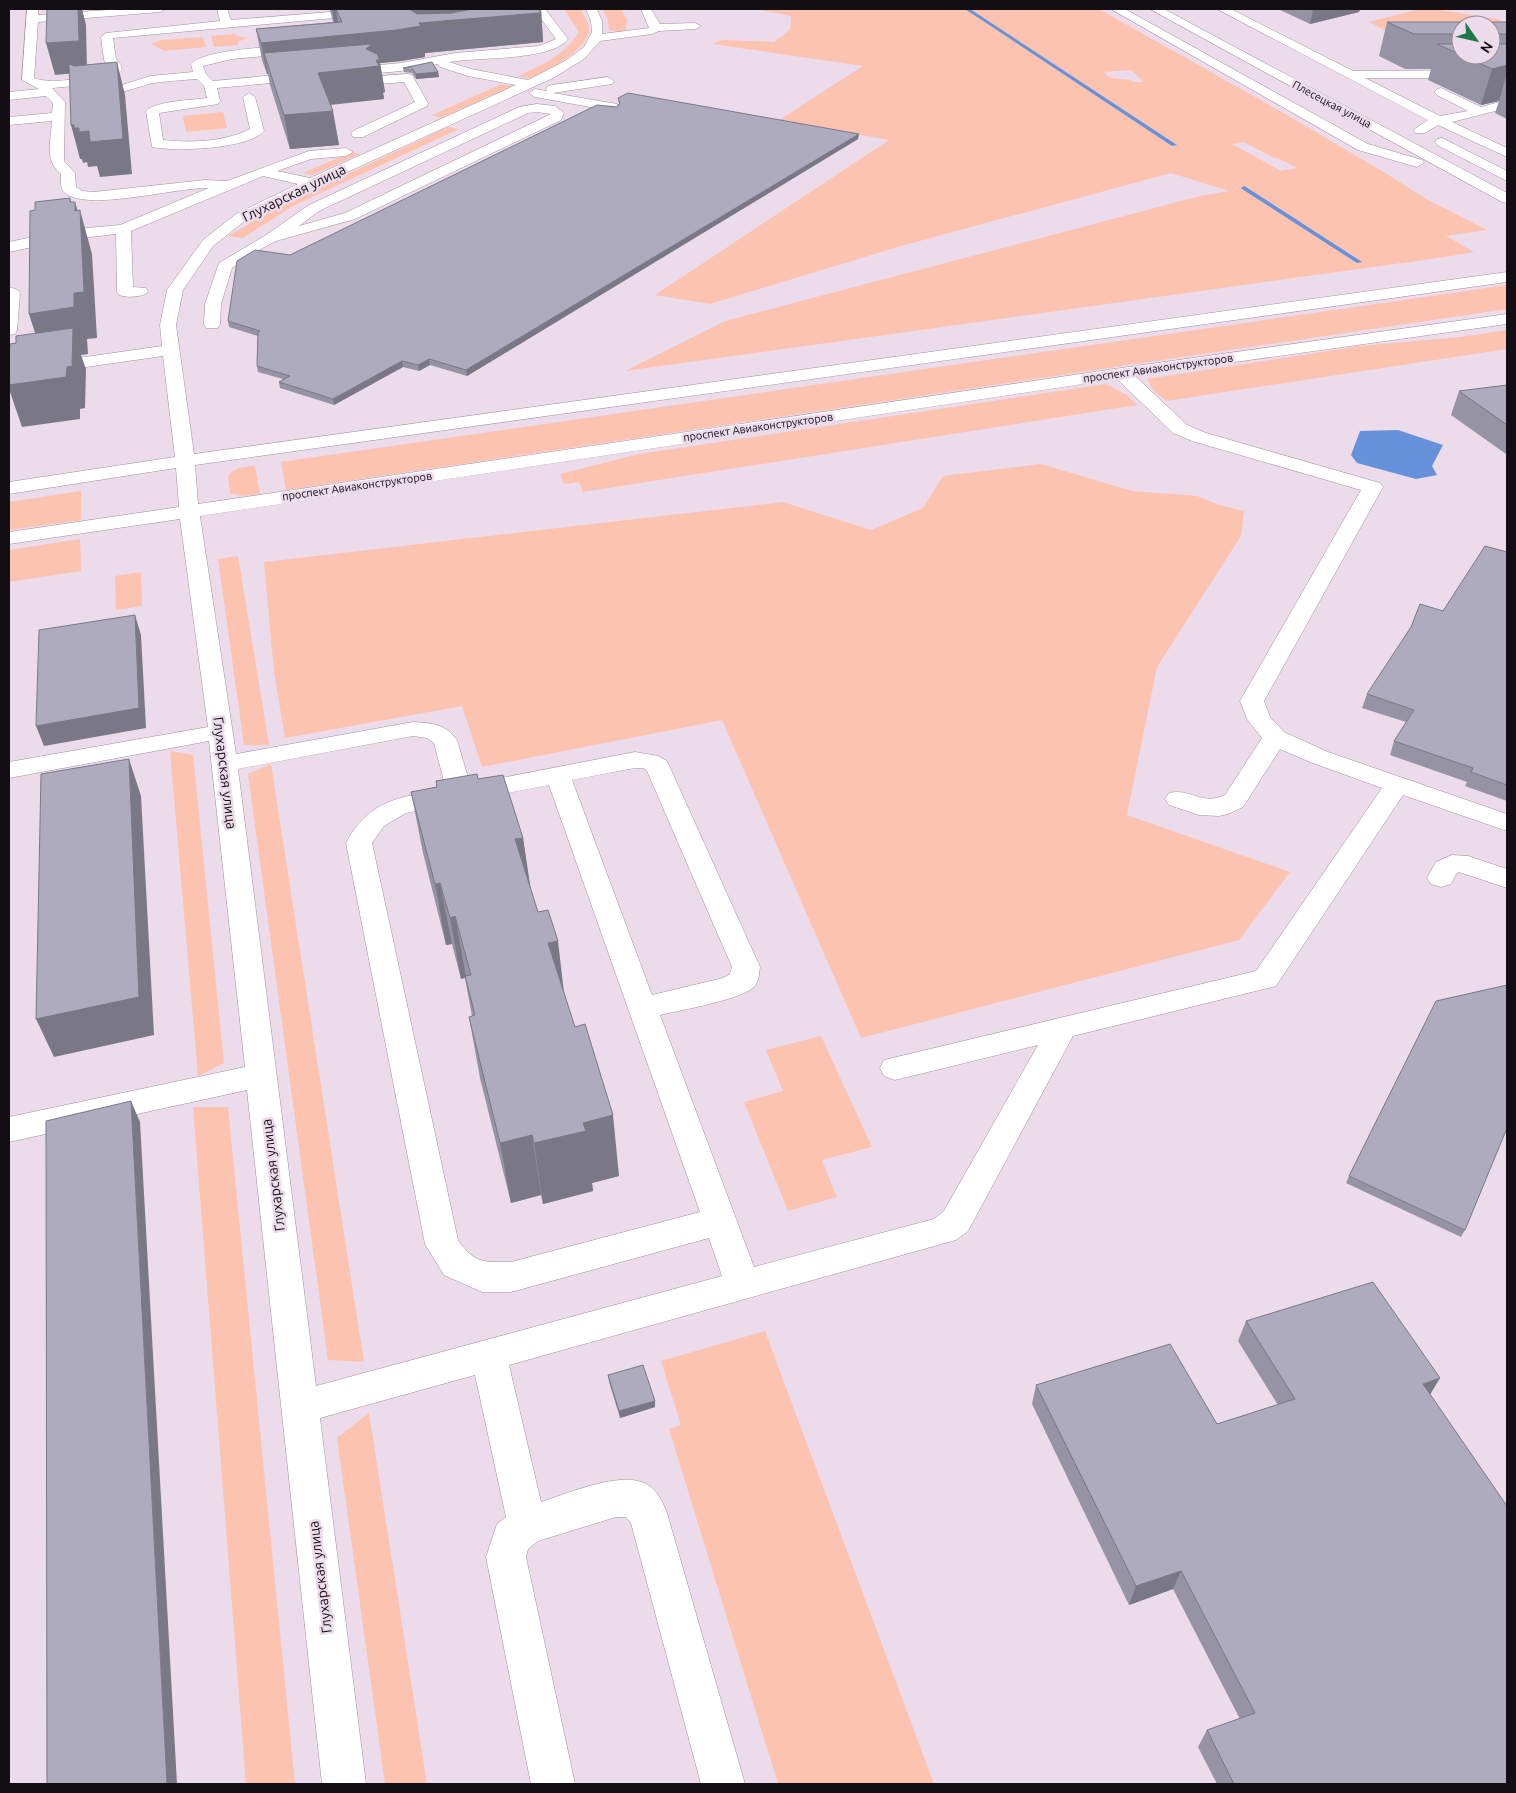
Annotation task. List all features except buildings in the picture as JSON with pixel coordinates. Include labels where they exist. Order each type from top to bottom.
[{"type":"street","points":[[160,9],[33,14],[28,80],[49,91],[59,102],[57,161],[59,166],[68,173],[69,189],[79,194],[94,196],[205,184],[226,186]]},
{"type":"street","points":[[222,9],[226,24]]},
{"type":"street","points":[[298,90],[405,72],[438,60],[539,50],[551,47],[562,39],[540,9]]},
{"type":"street","points":[[590,9],[597,19],[596,38],[643,33],[656,28],[695,25]]},
{"type":"street","points":[[646,9],[656,28]]},
{"type":"street","points":[[1117,9],[1363,147],[1461,174]]},
{"type":"street","name":"Плесецкая улица","points":[[1156,9],[1507,199]]},
{"type":"street","points":[[1227,11],[1253,11]]},
{"type":"street","points":[[1227,11],[1397,97],[1438,120],[1507,153]]},
{"type":"street","points":[[49,91],[97,78],[116,70],[115,65],[110,60],[107,37],[110,35],[370,12]]},
{"type":"street","name":"Глухарская улица","points":[[344,1784],[224,764],[189,511],[186,462],[170,350],[168,325],[170,308],[175,290],[192,262],[208,243],[241,218],[312,183],[527,89],[572,63],[589,49],[596,38]]},
{"type":"street","points":[[424,46],[429,54],[451,68],[527,89],[612,107]]},
{"type":"street","points":[[262,95],[244,97],[257,131],[246,138],[177,146],[157,144],[152,111],[165,106],[218,100],[210,85],[200,75],[197,64],[213,58],[309,48]]},
{"type":"street","points":[[358,134],[416,108],[422,103],[394,56]]},
{"type":"street","points":[[210,85],[405,72]]},
{"type":"street","points":[[1351,74],[1507,74]]},
{"type":"street","points":[[9,96],[49,91],[124,89],[150,80],[200,75]]},
{"type":"street","points":[[527,89],[608,81]]},
{"type":"street","points":[[1397,97],[1436,93],[1482,112]]},
{"type":"street","points":[[1507,104],[1482,112],[1438,120],[1415,128],[1507,177]]},
{"type":"street","points":[[208,243],[252,248],[274,245],[350,216],[556,117],[558,113],[555,110],[545,108],[524,110],[314,208],[274,245]]},
{"type":"street","points":[[9,121],[60,116]]},
{"type":"street","points":[[9,247],[34,240],[123,229],[226,186],[309,155],[346,152]]},
{"type":"street","points":[[262,172],[312,183]]},
{"type":"street","points":[[123,229],[125,292],[140,291]]},
{"type":"street","points":[[17,232],[34,240]]},
{"type":"street","points":[[212,324],[214,304],[224,266],[252,248]]},
{"type":"street","points":[[9,488],[265,449],[1507,277]]},
{"type":"street","points":[[9,292],[12,293],[9,330]]},
{"type":"street","points":[[170,308],[214,304]]},
{"type":"street","name":"проспект Авиаконструкторов","points":[[9,538],[1121,373],[1507,319]]},
{"type":"street","points":[[9,373],[170,350]]},
{"type":"street","points":[[1121,373],[1180,429],[1199,437],[1373,487],[1252,701],[1259,719],[1275,737],[1319,756],[1507,823]]},
{"type":"street","points":[[224,764],[414,729],[434,731],[445,740],[460,794]]},
{"type":"street","points":[[9,770],[220,732]]},
{"type":"street","points":[[1178,799],[1199,807],[1219,808],[1234,802],[1275,737]]},
{"type":"street","points":[[642,1008],[731,987],[744,979],[746,967],[658,767],[649,760],[635,760],[399,806],[380,815],[366,828],[359,843],[442,1244],[456,1265],[482,1277],[512,1277],[719,1221]]},
{"type":"street","points":[[558,775],[743,1285]]},
{"type":"street","points":[[895,1068],[1266,979],[1398,784]]},
{"type":"street","points":[[1441,878],[1446,867],[1455,863],[1467,864],[1507,879]]},
{"type":"street","points":[[300,1407],[944,1230],[956,1221],[1063,1028]]},
{"type":"street","points":[[9,1130],[261,1075]]},
{"type":"street","points":[[489,1355],[527,1525]]},
{"type":"street","points":[[553,1784],[506,1557],[511,1538],[527,1525],[616,1498],[636,1499],[648,1514],[723,1784]]},
{"type":"shaded area","points":[[564,9],[580,9],[586,19],[589,30],[582,45],[555,66],[537,76],[530,78],[518,76],[560,53],[579,32]]},
{"type":"shaded area","points":[[602,9],[621,9],[627,19],[626,30],[617,32],[609,30],[608,20]]},
{"type":"shaded area","points":[[755,9],[1099,9],[1287,115],[1426,199],[1487,230],[1446,236],[1474,252],[1438,258],[625,371],[725,321],[1200,196],[1229,191],[1171,173],[901,246],[710,304],[655,295],[889,140],[779,120],[863,66],[712,44],[722,40],[774,42],[790,30],[791,16]],"holes":[[[1131,70],[1144,82],[1110,78],[1104,72]],[[1244,142],[1274,158],[1278,158],[1297,168],[1281,171],[1232,144]]]},
{"type":"shaded area","points":[[1419,9],[1435,9],[1472,15],[1451,15],[1451,29],[1410,43],[1369,22]]},
{"type":"shaded area","points":[[1501,20],[1505,22],[1507,29],[1501,28]]},
{"type":"shaded area","points":[[235,34],[236,36],[247,38],[238,42],[238,45],[214,47],[211,36]]},
{"type":"shaded area","points":[[203,37],[206,47],[165,51],[151,44],[161,40]]},
{"type":"shaded area","points":[[502,84],[513,86],[440,118],[432,115]]},
{"type":"shaded area","points":[[223,112],[227,128],[186,132],[183,116]]},
{"type":"shaded area","points":[[448,127],[459,129],[293,206],[243,238],[228,236],[284,204]]},
{"type":"shaded area","points":[[352,152],[360,154],[312,175],[303,173]]},
{"type":"shaded area","points":[[1507,285],[1507,309],[286,490],[281,462]]},
{"type":"shaded area","points":[[1507,330],[1507,349],[1166,401],[1153,390],[1147,379],[1360,346],[1460,337]]},
{"type":"shaded area","points":[[1106,384],[1127,395],[1137,405],[583,492],[579,482],[564,484],[560,474],[639,454]]},
{"type":"shaded area","points":[[1041,464],[1132,491],[1197,496],[1219,505],[1244,511],[1241,536],[1157,667],[1127,815],[1290,872],[1239,940],[861,1038],[722,720],[482,767],[462,706],[285,738],[274,672],[264,562],[783,502],[871,530],[923,508],[943,476]]},
{"type":"shaded area","points":[[255,466],[260,494],[242,496],[230,493],[228,476],[230,473],[240,468]]},
{"type":"shaded area","points":[[81,491],[81,520],[9,530],[9,502]]},
{"type":"shaded area","points":[[80,539],[81,571],[9,582],[9,550]]},
{"type":"shaded area","points":[[238,556],[269,745],[244,745],[218,559]]},
{"type":"shaded area","points":[[141,572],[142,606],[116,610],[115,576]]},
{"type":"shaded area","points":[[170,751],[193,755],[224,1063],[198,1076]]},
{"type":"shaded area","points":[[271,764],[364,1362],[328,1360],[248,774]]},
{"type":"shaded area","points":[[821,1036],[872,1147],[822,1160],[837,1197],[788,1211],[744,1102],[783,1091],[766,1050]]},
{"type":"shaded area","points":[[193,1107],[228,1107],[295,1784],[246,1784]]},
{"type":"shaded area","points":[[765,1331],[934,1784],[778,1784],[669,1429],[681,1425],[661,1361]]},
{"type":"shaded area","points":[[369,1413],[427,1784],[385,1784],[337,1438]]},
{"type":"water","points":[[1398,430],[1443,445],[1432,466],[1437,475],[1416,479],[1357,463],[1351,455],[1360,431]]},
{"type":"waterway","points":[[967,9],[1174,145]]},
{"type":"waterway","points":[[1244,188],[1359,262]]}]
